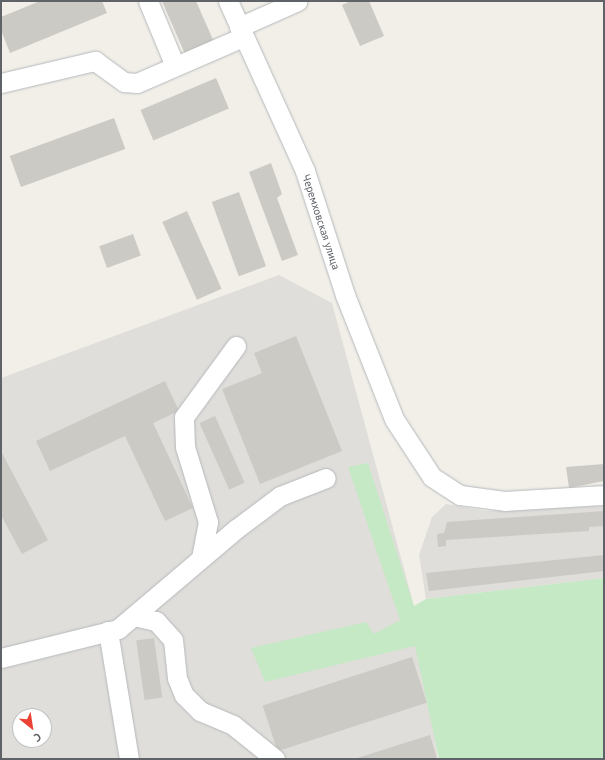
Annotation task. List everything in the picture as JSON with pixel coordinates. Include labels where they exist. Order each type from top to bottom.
[{"type":"street","points":[[148,1],[175,66]]},
{"type":"street","name":"Черемховская улица","points":[[228,1],[305,171],[345,295],[394,419],[432,477],[460,495],[505,501],[604,495]]},
{"type":"street","points":[[1,83],[88,61],[101,63],[130,84],[175,66],[298,1]]},
{"type":"street","points":[[201,558],[208,522],[185,447],[184,417],[236,346]]},
{"type":"street","points":[[1,658],[118,629],[201,558],[280,496],[326,478]]},
{"type":"street","points":[[134,616],[156,621],[173,640],[177,678],[184,695],[200,711],[233,725],[275,759]]},
{"type":"street","points":[[108,631],[129,759]]},
{"type":"shaded area","points":[[279,275],[332,303],[414,606],[438,759],[1,759],[1,378]]},
{"type":"shaded area","points":[[446,504],[485,511],[604,506],[604,578],[426,599],[419,555],[432,517]]},
{"type":"green space","points":[[368,463],[414,606],[426,599],[604,578],[604,759],[439,759],[415,646],[265,682],[251,648],[366,622],[374,634],[400,620],[348,467]]},
{"type":"building","points":[[40,1],[102,1],[107,13],[10,53],[1,30],[1,17]]},
{"type":"building","points":[[162,1],[196,1],[214,42],[185,54]]},
{"type":"building","points":[[351,1],[369,1],[384,36],[360,46],[342,5]]},
{"type":"building","points":[[216,78],[229,108],[153,140],[141,110]]},
{"type":"building","points":[[114,118],[125,149],[21,187],[10,156]]},
{"type":"building","points":[[271,163],[282,194],[277,198],[298,255],[282,261],[249,172]]},
{"type":"building","points":[[239,192],[266,266],[239,276],[212,202]]},
{"type":"building","points":[[187,211],[222,289],[197,300],[162,222]]},
{"type":"building","points":[[133,234],[141,256],[107,268],[99,246]]},
{"type":"building","points":[[296,336],[342,451],[260,484],[222,389],[262,373],[254,353]]},
{"type":"building","points":[[165,381],[179,411],[153,423],[193,508],[165,521],[125,436],[50,471],[36,441]]},
{"type":"building","points":[[215,416],[245,483],[229,490],[199,423]]},
{"type":"building","points":[[1,451],[48,540],[22,554],[1,515]]},
{"type":"building","points":[[604,464],[604,481],[569,488],[566,467]]},
{"type":"building","points":[[604,511],[604,526],[589,527],[589,531],[446,540],[446,546],[438,547],[437,534],[444,533],[447,522]]},
{"type":"building","points":[[604,555],[604,571],[429,591],[426,573]]},
{"type":"building","points":[[154,638],[162,697],[145,700],[136,641]]},
{"type":"building","points":[[412,657],[427,703],[278,751],[263,706]]},
{"type":"building","points":[[430,735],[437,759],[354,759]]}]
